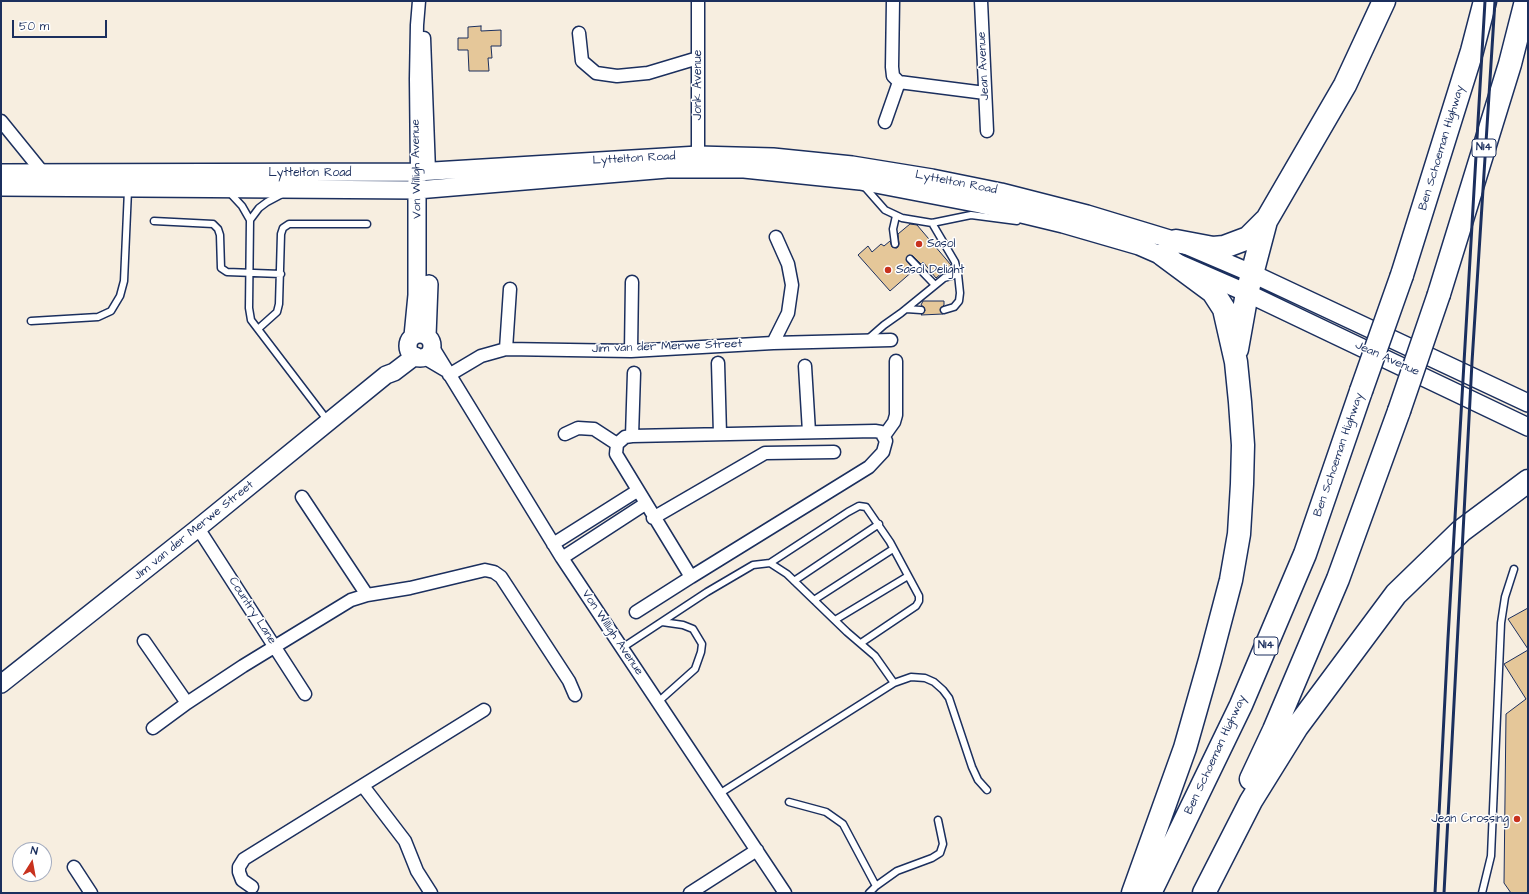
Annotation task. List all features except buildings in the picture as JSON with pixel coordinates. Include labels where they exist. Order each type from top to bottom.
[{"type":"highway","points":[[1236,362],[1249,283],[1266,221],[1345,85],[1384,1]]},
{"type":"highway","name":"Ben Schoeman Highway","points":[[1150,893],[1240,705],[1305,554],[1402,275],[1472,51],[1485,1]]},
{"type":"highway","name":"N14","points":[[1196,893],[1274,730],[1329,601],[1399,411],[1439,294],[1510,64],[1526,1]]},
{"type":"highway","points":[[1169,248],[1224,247],[1248,238],[1266,221]]},
{"type":"highway","points":[[1133,893],[1185,748],[1231,580],[1239,534],[1243,445],[1236,362],[1224,309],[1213,292],[1169,248]]},
{"type":"highway","points":[[1204,893],[1251,801],[1293,734],[1396,594],[1461,530],[1528,480]]},
{"type":"highway","points":[[1501,501],[1528,489]]},
{"type":"main road","name":"Lyttelton Road","points":[[1,174],[423,172],[698,162],[773,157],[852,165],[932,178],[1002,192],[1087,214],[1249,283]]},
{"type":"main road","name":"Lyttelton Road","points":[[1,187],[128,186],[294,189],[423,189],[667,168],[698,162],[860,181],[980,204],[1169,248]]},
{"type":"main road","name":"Von Willigh Avenue","points":[[420,346],[418,295],[423,172]]},
{"type":"main road","name":"Jean Avenue","points":[[1249,283],[1528,403]]},
{"type":"main road","name":"Jean Avenue","points":[[1249,283],[1528,427]]},
{"type":"main road","name":"Jim van der Merwe Street","points":[[1,684],[329,423],[386,375],[393,364],[420,346]]},
{"type":"street","name":"Von Willigh Avenue","points":[[419,1],[416,79],[423,172]]},
{"type":"street","name":"Jonk Avenue","points":[[698,1],[698,162]]},
{"type":"street","points":[[893,1],[893,76],[899,82],[985,93]]},
{"type":"street","name":"Jean Avenue","points":[[981,1],[987,131]]},
{"type":"street","points":[[580,33],[582,61],[596,73],[617,76],[648,73],[698,58]]},
{"type":"street","points":[[885,122],[899,82]]},
{"type":"street","points":[[1,121],[44,174]]},
{"type":"street","points":[[773,344],[788,313],[792,285],[788,264],[776,237]]},
{"type":"street","points":[[631,351],[632,282]]},
{"type":"street","points":[[506,349],[510,289]]},
{"type":"street","name":"Jim van der Merwe Street","points":[[447,372],[481,356],[506,349],[631,351],[890,340]]},
{"type":"street","name":"Von Willigh Avenue","points":[[420,346],[444,363],[447,372],[553,544],[757,850],[784,893]]},
{"type":"street","points":[[884,436],[894,422],[896,415],[896,361]]},
{"type":"street","points":[[718,363],[720,434]]},
{"type":"street","points":[[805,366],[809,432]]},
{"type":"street","points":[[632,436],[634,372]]},
{"type":"street","points":[[565,434],[578,428],[594,429],[617,444]]},
{"type":"street","points":[[636,612],[869,467],[883,452],[886,441],[884,436],[881,432],[875,431],[625,437],[617,444],[616,454],[653,518],[691,577]]},
{"type":"street","points":[[653,518],[765,453],[834,452]]},
{"type":"street","points":[[553,544],[637,491]]},
{"type":"street","points":[[302,497],[367,595]]},
{"type":"street","points":[[562,558],[645,504]]},
{"type":"street","name":"Country Lane","points":[[198,528],[305,694]]},
{"type":"street","points":[[153,728],[187,703],[339,606],[367,595],[410,588],[485,570],[494,572],[501,577],[569,681],[575,695]]},
{"type":"street","points":[[144,641],[187,703]]},
{"type":"street","points":[[252,887],[242,880],[239,872],[239,867],[244,859],[484,710]]},
{"type":"street","points":[[363,786],[405,841],[417,871],[431,893]]},
{"type":"street","points":[[690,893],[757,850]]},
{"type":"street","points":[[74,866],[91,893]]},
{"type":"lane","points":[[860,181],[885,210],[896,216],[932,223],[971,214],[1008,220],[1062,224]]},
{"type":"lane","points":[[31,321],[98,317],[111,311],[120,296],[124,281],[128,186]]},
{"type":"lane","points":[[226,188],[242,206],[250,220],[249,308],[251,320],[329,423]]},
{"type":"lane","points":[[250,220],[259,208],[267,202],[294,189]]},
{"type":"lane","points":[[895,244],[892,229],[896,216]]},
{"type":"lane","points":[[154,221],[213,224],[218,229],[220,235],[221,268],[227,272],[281,274]]},
{"type":"lane","points":[[932,223],[955,262],[958,274],[960,293],[959,300],[954,307],[944,310]]},
{"type":"lane","points":[[258,329],[276,312],[279,304],[281,234],[283,228],[289,224],[367,224]]},
{"type":"lane","points":[[910,259],[936,285]]},
{"type":"lane","points":[[866,341],[884,325],[948,276],[958,274]]},
{"type":"lane","points":[[906,309],[921,310]]},
{"type":"lane","points":[[622,648],[707,592],[753,566],[770,563],[859,506],[866,507],[879,524],[919,596],[916,606],[862,643]]},
{"type":"lane","points":[[794,581],[879,524]]},
{"type":"lane","points":[[814,600],[893,548]]},
{"type":"lane","points":[[770,563],[794,581],[862,643],[875,656],[894,684]]},
{"type":"lane","points":[[1482,893],[1491,856],[1501,623],[1505,597],[1514,569]]},
{"type":"lane","points":[[835,620],[908,576]]},
{"type":"lane","points":[[658,702],[695,670],[702,644],[694,629],[683,624],[662,622]]},
{"type":"lane","points":[[719,794],[894,684],[911,677],[919,677],[934,682],[944,690],[949,698],[978,780],[987,790]]},
{"type":"lane","points":[[789,802],[826,812],[844,824],[876,886]]},
{"type":"lane","points":[[869,893],[897,871],[932,858],[940,853],[943,844],[938,820]]},
{"type":"railway","points":[[1435,893],[1448,638],[1485,1]]},
{"type":"railway","points":[[1444,893],[1472,362],[1495,1]]},
{"type":"place","name":"Sasol","points":[[919,244]]},
{"type":"place","name":"Sasol Delight","points":[[888,270]]},
{"type":"place","name":"Jean Crossing","points":[[1517,819]]}]
